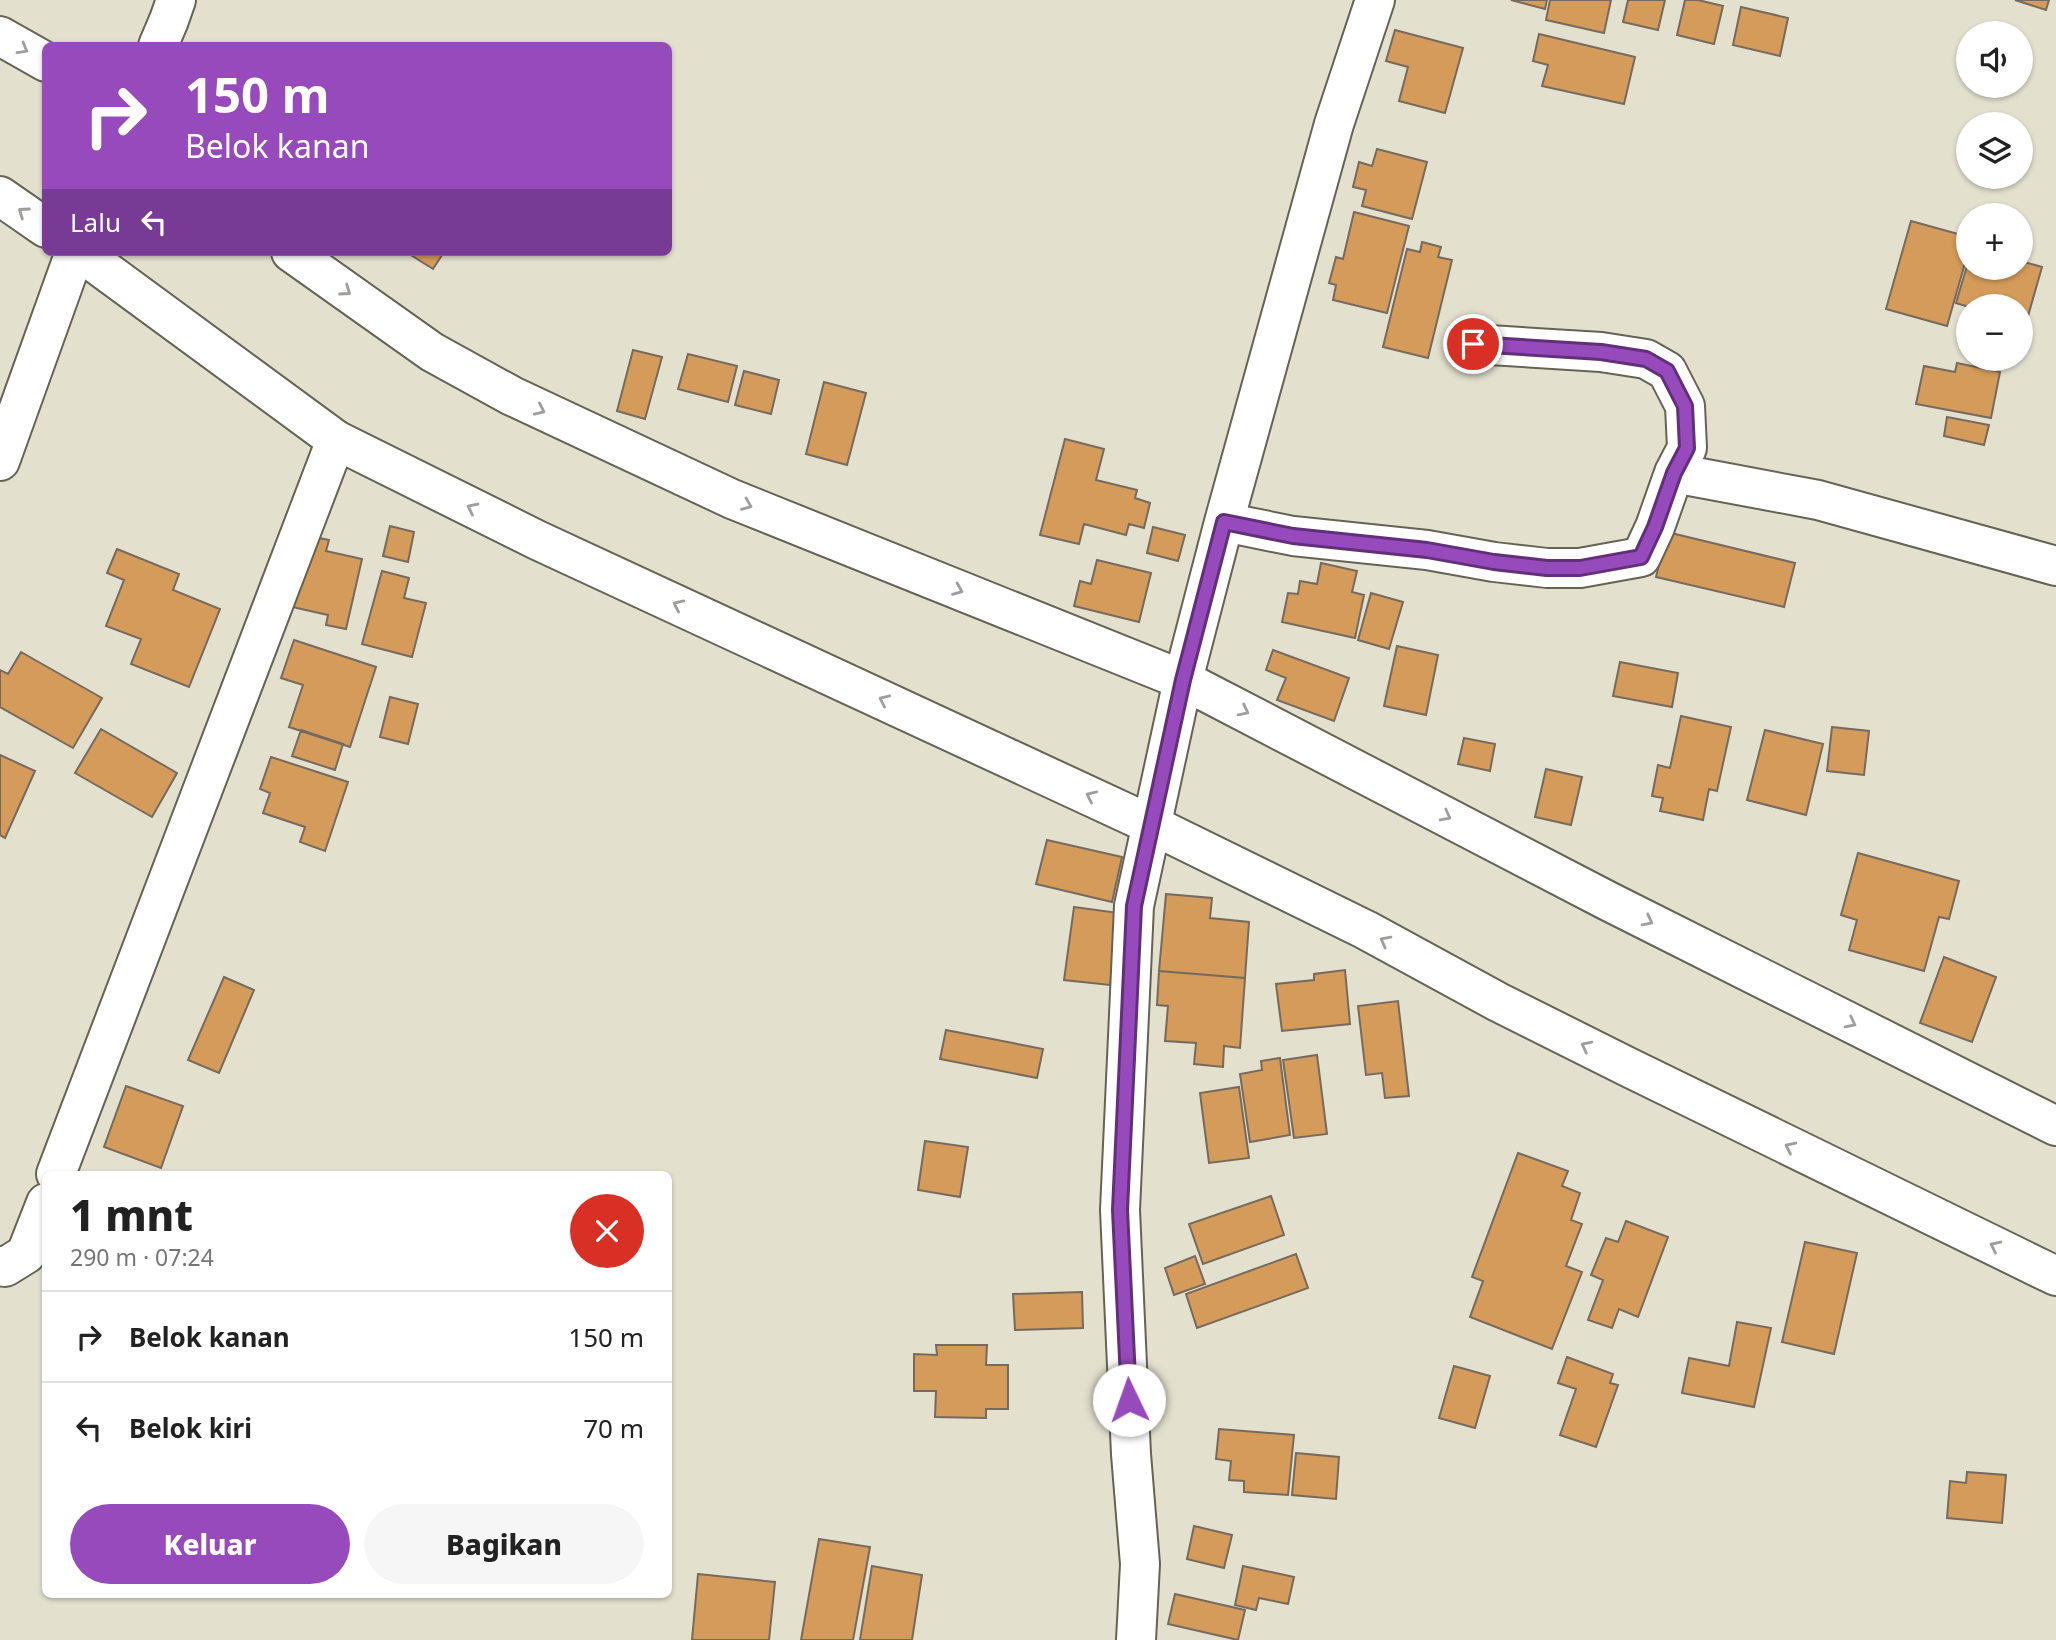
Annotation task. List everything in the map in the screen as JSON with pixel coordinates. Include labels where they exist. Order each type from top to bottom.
[{"type":"main road","points":[[160,42],[176,0]]},
{"type":"main road","points":[[1136,1640],[1140,1564],[1131,1454],[1120,1210],[1134,906],[1183,680],[1224,522],[1334,124],[1375,0]]},
{"type":"main road","points":[[0,36],[42,60]]},
{"type":"main road","points":[[0,196],[42,225]]},
{"type":"main road","points":[[0,461],[77,256]]},
{"type":"main road","points":[[83,256],[336,440],[550,546],[1153,825],[1366,930],[1594,1050],[2056,1276]]},
{"type":"main road","points":[[296,256],[432,352],[512,397],[732,499],[1183,680],[1620,907],[2056,1126]]},
{"type":"main road","points":[[1224,522],[1293,536],[1427,550],[1534,566],[1580,568],[1641,557],[1674,473],[1687,448],[1685,406],[1667,371],[1646,359],[1601,352],[1473,344]]},
{"type":"main road","points":[[57,1171],[336,440]]},
{"type":"main road","points":[[1674,473],[1818,500],[2056,566]]},
{"type":"main road","points":[[0,1266],[5,1267],[26,1254],[42,1213]]},
{"type":"building","points":[[1511,0],[1547,0],[1545,9]]},
{"type":"building","points":[[1550,0],[1611,0],[1604,33],[1546,20]]},
{"type":"building","points":[[1628,0],[1665,0],[1658,30],[1623,22]]},
{"type":"building","points":[[1685,0],[1723,6],[1714,44],[1677,35]]},
{"type":"building","points":[[2015,0],[2049,0],[2046,10]]},
{"type":"building","points":[[1741,7],[1788,18],[1780,56],[1733,45]]},
{"type":"building","points":[[1395,30],[1463,48],[1445,113],[1399,101],[1408,67],[1386,61]]},
{"type":"building","points":[[1539,34],[1635,57],[1624,104],[1542,86],[1548,65],[1533,61]]},
{"type":"building","points":[[1377,149],[1427,162],[1412,219],[1362,206],[1366,190],[1353,187],[1359,162],[1372,166]]},
{"type":"building","points":[[1354,212],[1409,226],[1387,313],[1333,300],[1336,285],[1329,283],[1336,257],[1343,259]]},
{"type":"building","points":[[1911,221],[1956,233],[1956,280],[1960,280],[1947,326],[1886,309]]},
{"type":"building","points":[[1422,242],[1441,247],[1438,257],[1452,260],[1428,358],[1383,347],[1407,249],[1420,252]]},
{"type":"building","points":[[412,256],[441,256],[433,269]]},
{"type":"building","points":[[2033,264],[2042,267],[2033,298],[2033,294],[1959,294],[1963,280],[2033,280]]},
{"type":"building","points":[[633,350],[662,357],[645,419],[617,411]]},
{"type":"building","points":[[688,354],[737,366],[728,402],[678,389]]},
{"type":"building","points":[[1924,366],[1955,372],[1956,368],[1956,371],[2000,372],[1991,418],[1916,404]]},
{"type":"building","points":[[744,371],[779,380],[771,414],[735,405]]},
{"type":"building","points":[[824,382],[866,393],[847,465],[806,454]]},
{"type":"building","points":[[1947,417],[1989,425],[1984,445],[1944,436]]},
{"type":"building","points":[[1065,439],[1104,449],[1096,480],[1137,490],[1135,498],[1150,503],[1144,528],[1129,524],[1126,535],[1084,524],[1079,544],[1040,535]]},
{"type":"building","points":[[390,526],[414,532],[408,562],[383,556]]},
{"type":"building","points":[[1153,527],[1185,535],[1178,561],[1147,553]]},
{"type":"building","points":[[1667,532],[1795,563],[1784,607],[1656,577]]},
{"type":"building","points":[[301,534],[329,540],[326,551],[362,559],[346,629],[326,625],[328,615],[288,606]]},
{"type":"building","points":[[117,549],[179,574],[173,590],[220,609],[189,687],[131,664],[141,639],[106,626],[124,580],[107,573]]},
{"type":"building","points":[[1097,560],[1151,573],[1139,622],[1074,606],[1080,581],[1091,584]]},
{"type":"building","points":[[1321,563],[1357,571],[1352,592],[1364,595],[1355,638],[1282,622],[1288,593],[1298,594],[1300,581],[1317,584]]},
{"type":"building","points":[[382,571],[409,578],[404,598],[426,603],[412,657],[362,644]]},
{"type":"building","points":[[1371,593],[1403,602],[1389,649],[1358,640]]},
{"type":"building","points":[[294,640],[376,667],[350,747],[289,727],[303,685],[281,678]]},
{"type":"building","points":[[1397,646],[1438,655],[1426,715],[1384,706]]},
{"type":"building","points":[[1273,650],[1349,678],[1334,721],[1277,700],[1286,678],[1266,670]]},
{"type":"building","points":[[21,652],[102,698],[73,748],[0,707],[0,670],[8,674]]},
{"type":"building","points":[[1620,662],[1678,673],[1672,707],[1613,696]]},
{"type":"building","points":[[390,697],[418,704],[408,744],[380,737]]},
{"type":"building","points":[[1681,716],[1731,727],[1717,791],[1709,789],[1703,820],[1660,811],[1663,798],[1652,796],[1658,765],[1670,768]]},
{"type":"building","points":[[1832,727],[1869,731],[1864,775],[1827,771]]},
{"type":"building","points":[[101,729],[177,773],[152,817],[75,773]]},
{"type":"building","points":[[301,730],[343,744],[335,770],[292,756]]},
{"type":"building","points":[[1765,730],[1823,744],[1806,815],[1747,800]]},
{"type":"building","points":[[1464,738],[1495,744],[1490,771],[1458,764]]},
{"type":"building","points":[[0,755],[35,771],[5,838],[0,835]]},
{"type":"building","points":[[271,757],[348,782],[325,851],[300,842],[305,827],[263,813],[270,793],[260,789]]},
{"type":"building","points":[[1546,769],[1582,777],[1571,825],[1535,817]]},
{"type":"building","points":[[1047,840],[1122,857],[1112,902],[1036,884]]},
{"type":"building","points":[[1858,853],[1959,881],[1949,919],[1939,917],[1924,971],[1849,950],[1857,920],[1841,915]]},
{"type":"building","points":[[1166,894],[1212,898],[1210,918],[1249,922],[1245,978],[1159,971]]},
{"type":"building","points":[[1074,907],[1119,913],[1110,985],[1064,980]]},
{"type":"building","points":[[1944,957],[1996,977],[1972,1042],[1920,1023]]},
{"type":"building","points":[[1345,970],[1350,1024],[1282,1031],[1276,984],[1314,980],[1314,974]]},
{"type":"building","points":[[1159,971],[1245,978],[1240,1048],[1224,1046],[1223,1067],[1194,1064],[1196,1043],[1165,1041],[1168,1006],[1157,1005]]},
{"type":"building","points":[[224,977],[254,990],[219,1073],[188,1060]]},
{"type":"building","points":[[1398,1001],[1409,1096],[1385,1098],[1382,1073],[1366,1075],[1358,1006]]},
{"type":"building","points":[[946,1030],[1043,1049],[1037,1078],[940,1059]]},
{"type":"building","points":[[1317,1055],[1327,1134],[1294,1138],[1283,1060]]},
{"type":"building","points":[[1280,1058],[1290,1135],[1250,1142],[1240,1074],[1262,1070],[1261,1061]]},
{"type":"building","points":[[126,1086],[183,1106],[161,1168],[104,1147]]},
{"type":"building","points":[[1239,1087],[1249,1158],[1209,1163],[1200,1093]]},
{"type":"building","points":[[925,1141],[968,1147],[960,1197],[918,1190]]},
{"type":"building","points":[[1518,1153],[1568,1171],[1562,1186],[1580,1193],[1571,1220],[1582,1224],[1566,1266],[1582,1272],[1552,1349],[1470,1317],[1483,1281],[1472,1277]]},
{"type":"building","points":[[1271,1196],[1284,1235],[1203,1264],[1189,1224]]},
{"type":"building","points":[[1626,1221],[1668,1237],[1638,1317],[1619,1309],[1612,1328],[1588,1320],[1603,1280],[1591,1275],[1606,1238],[1618,1242]]},
{"type":"building","points":[[1805,1242],[1857,1253],[1834,1354],[1782,1342]]},
{"type":"building","points":[[1296,1254],[1308,1288],[1197,1328],[1186,1294]]},
{"type":"building","points":[[1195,1256],[1205,1284],[1174,1295],[1165,1268]]},
{"type":"building","points":[[1082,1292],[1083,1328],[1015,1330],[1013,1294]]},
{"type":"building","points":[[1737,1322],[1771,1328],[1754,1407],[1682,1393],[1689,1358],[1729,1366]]},
{"type":"building","points":[[936,1345],[987,1345],[986,1365],[1008,1365],[1008,1409],[986,1409],[986,1418],[935,1417],[936,1391],[914,1391],[914,1354],[937,1355]]},
{"type":"building","points":[[1567,1357],[1613,1374],[1610,1383],[1618,1385],[1596,1447],[1560,1435],[1576,1389],[1558,1383]]},
{"type":"building","points":[[1454,1366],[1490,1376],[1475,1428],[1439,1418]]},
{"type":"building","points":[[1219,1429],[1294,1435],[1288,1495],[1244,1492],[1244,1481],[1229,1480],[1231,1461],[1216,1459]]},
{"type":"building","points":[[1296,1453],[1339,1457],[1336,1499],[1292,1495]]},
{"type":"building","points":[[1967,1472],[2006,1475],[2002,1523],[1947,1518],[1950,1481],[1966,1483]]},
{"type":"building","points":[[1194,1526],[1232,1535],[1224,1568],[1187,1559]]},
{"type":"building","points":[[819,1539],[870,1547],[853,1640],[801,1640]]},
{"type":"building","points":[[872,1566],[922,1575],[912,1640],[860,1640]]},
{"type":"building","points":[[1243,1566],[1294,1577],[1288,1604],[1259,1598],[1256,1610],[1235,1605]]},
{"type":"building","points":[[698,1574],[775,1582],[769,1640],[692,1640]]},
{"type":"building","points":[[1175,1594],[1245,1610],[1238,1640],[1168,1624]]},
{"type":"route","points":[[1129,1400],[1120,1210],[1134,906],[1183,680],[1224,522],[1293,536],[1427,550],[1494,562],[1547,568],[1580,568],[1641,557],[1674,473],[1687,448],[1685,406],[1667,371],[1646,359],[1601,352],[1473,344]]}]
